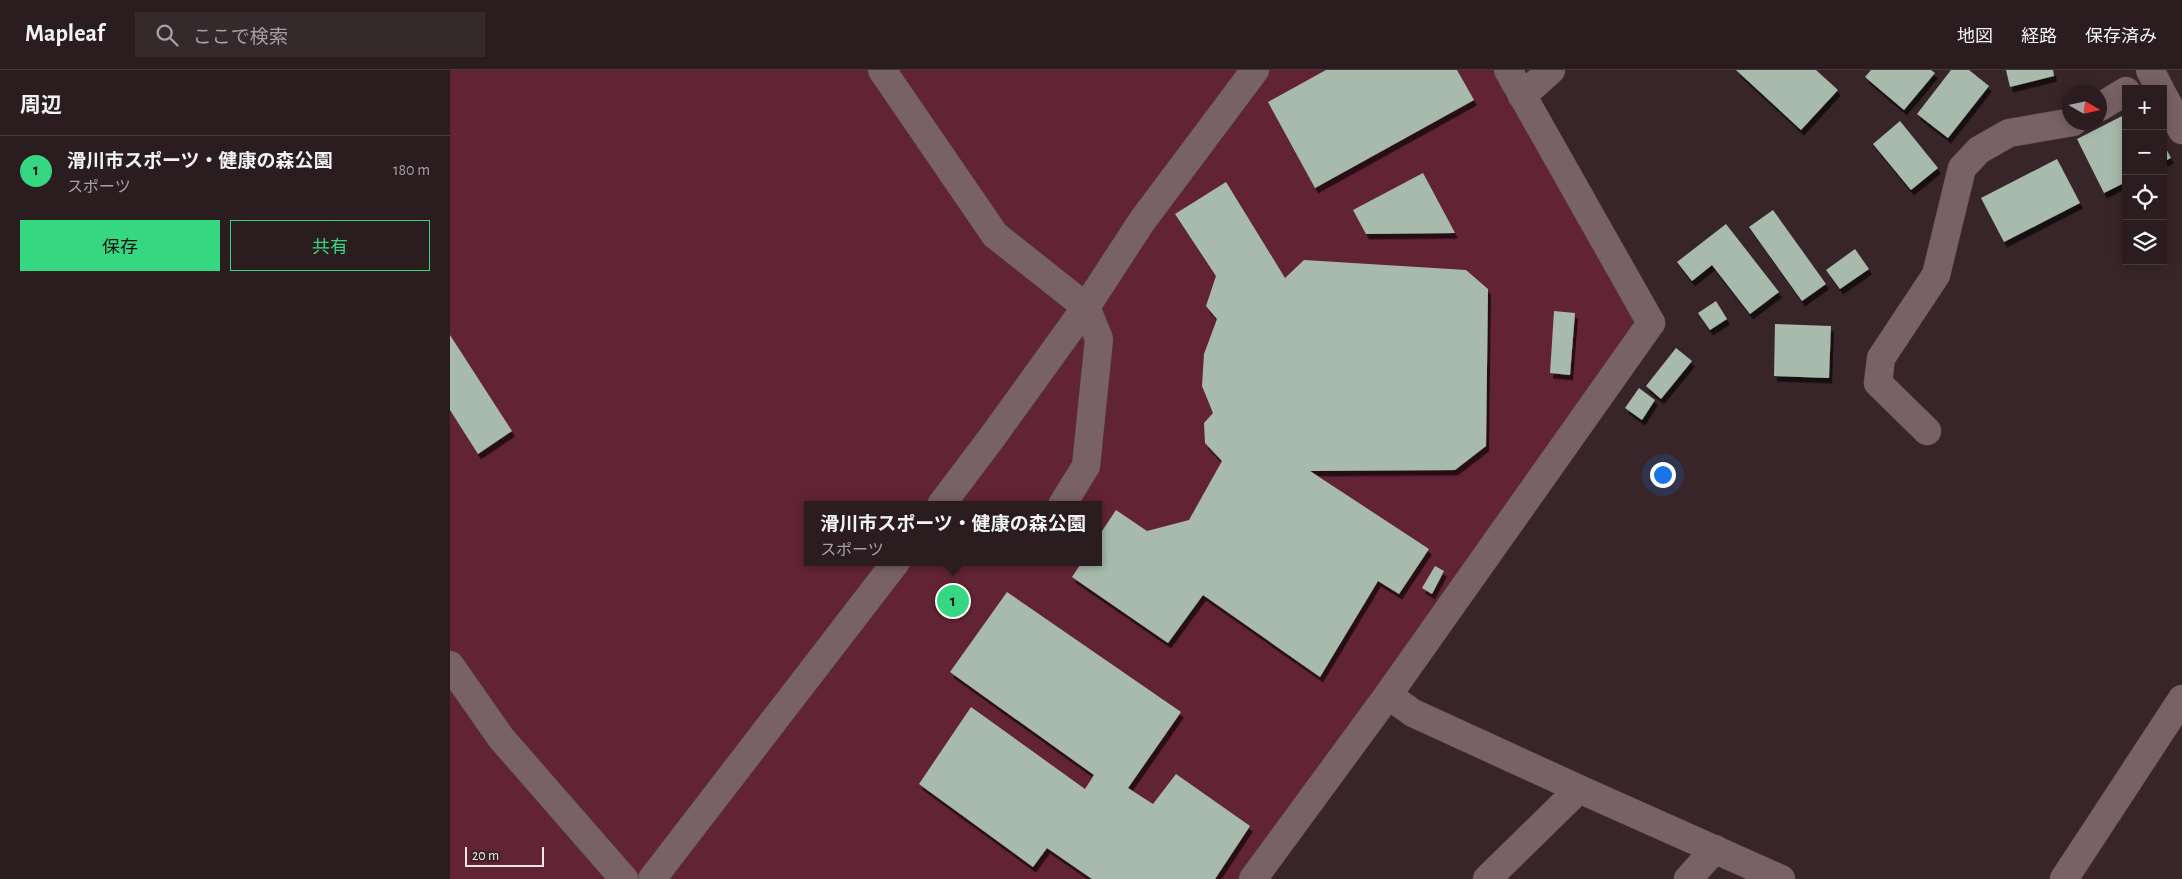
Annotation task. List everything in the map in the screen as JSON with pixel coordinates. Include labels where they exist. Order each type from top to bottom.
[{"type":"street","points":[[882,70],[995,235],[1086,307],[1099,339],[1086,466],[1064,501]]},
{"type":"street","points":[[944,501],[1086,307],[1142,221],[1255,70]]},
{"type":"street","points":[[1253,879],[1388,695],[1651,323],[1508,70]]},
{"type":"street","points":[[1522,96],[1550,70]]},
{"type":"street","points":[[2151,84],[2182,130]]},
{"type":"street","points":[[2107,103],[2122,94]]},
{"type":"street","points":[[1927,431],[1878,383],[1881,358],[1936,275],[1962,168],[1979,150],[2009,133],[2062,124]]},
{"type":"street","points":[[652,879],[893,566]]},
{"type":"street","points":[[450,665],[501,738],[624,879]]},
{"type":"street","points":[[1388,695],[1414,713],[1781,879]]},
{"type":"street","points":[[2064,879],[2182,699]]},
{"type":"street","points":[[1487,879],[1579,789]]},
{"type":"street","points":[[1688,879],[1715,849]]},
{"type":"shaded area","points":[[450,70],[1505,70],[1651,323],[1263,879],[450,879]]},
{"type":"building","points":[[1326,70],[1457,70],[1474,100],[1315,188],[1268,102]]},
{"type":"building","points":[[1736,70],[1816,70],[1838,90],[1801,130]]},
{"type":"building","points":[[1871,70],[1931,70],[1935,73],[1904,110],[1865,77]]},
{"type":"building","points":[[1951,70],[1969,70],[1989,86],[1948,138],[1917,114]]},
{"type":"building","points":[[2006,70],[2053,70],[2054,76],[2010,87]]},
{"type":"building","points":[[2122,116],[2122,184],[2104,193],[2077,139],[2095,130],[2107,130],[2107,124]]},
{"type":"building","points":[[1900,121],[1938,168],[1911,190],[1873,144]]},
{"type":"building","points":[[2167,150],[2171,158],[2167,160]]},
{"type":"building","points":[[2057,159],[2080,203],[2004,242],[1981,198]]},
{"type":"building","points":[[1423,173],[1455,233],[1366,234],[1353,210]]},
{"type":"building","points":[[1226,182],[1285,278],[1304,260],[1466,270],[1488,289],[1486,446],[1455,470],[1310,471],[1429,549],[1399,594],[1378,581],[1320,677],[1203,595],[1168,643],[1072,577],[1079,566],[1102,566],[1102,531],[1116,510],[1147,531],[1189,520],[1222,461],[1205,443],[1204,423],[1213,413],[1202,386],[1204,354],[1217,319],[1206,306],[1216,276],[1175,214]]},
{"type":"building","points":[[1773,210],[1826,284],[1802,301],[1749,227]]},
{"type":"building","points":[[1726,224],[1779,292],[1750,314],[1712,265],[1692,281],[1677,262]]},
{"type":"building","points":[[1855,249],[1869,269],[1840,289],[1826,270]]},
{"type":"building","points":[[1716,301],[1727,319],[1710,330],[1698,313]]},
{"type":"building","points":[[1554,311],[1575,313],[1570,375],[1550,373]]},
{"type":"building","points":[[1775,324],[1831,326],[1829,378],[1774,376]]},
{"type":"building","points":[[450,335],[512,431],[478,454],[450,410]]},
{"type":"building","points":[[1676,348],[1692,361],[1661,399],[1646,386]]},
{"type":"building","points":[[1639,388],[1655,400],[1642,420],[1625,408]]},
{"type":"building","points":[[1435,566],[1444,571],[1432,594],[1422,588]]},
{"type":"building","points":[[1007,592],[1181,712],[1128,788],[1153,804],[1176,774],[1250,826],[1215,879],[1092,879],[1047,848],[1033,867],[919,784],[971,707],[1085,789],[1094,775],[950,672]]},
{"type":"place","name":"滑川市スポーツ・健康の森公園","points":[[953,601]]}]
